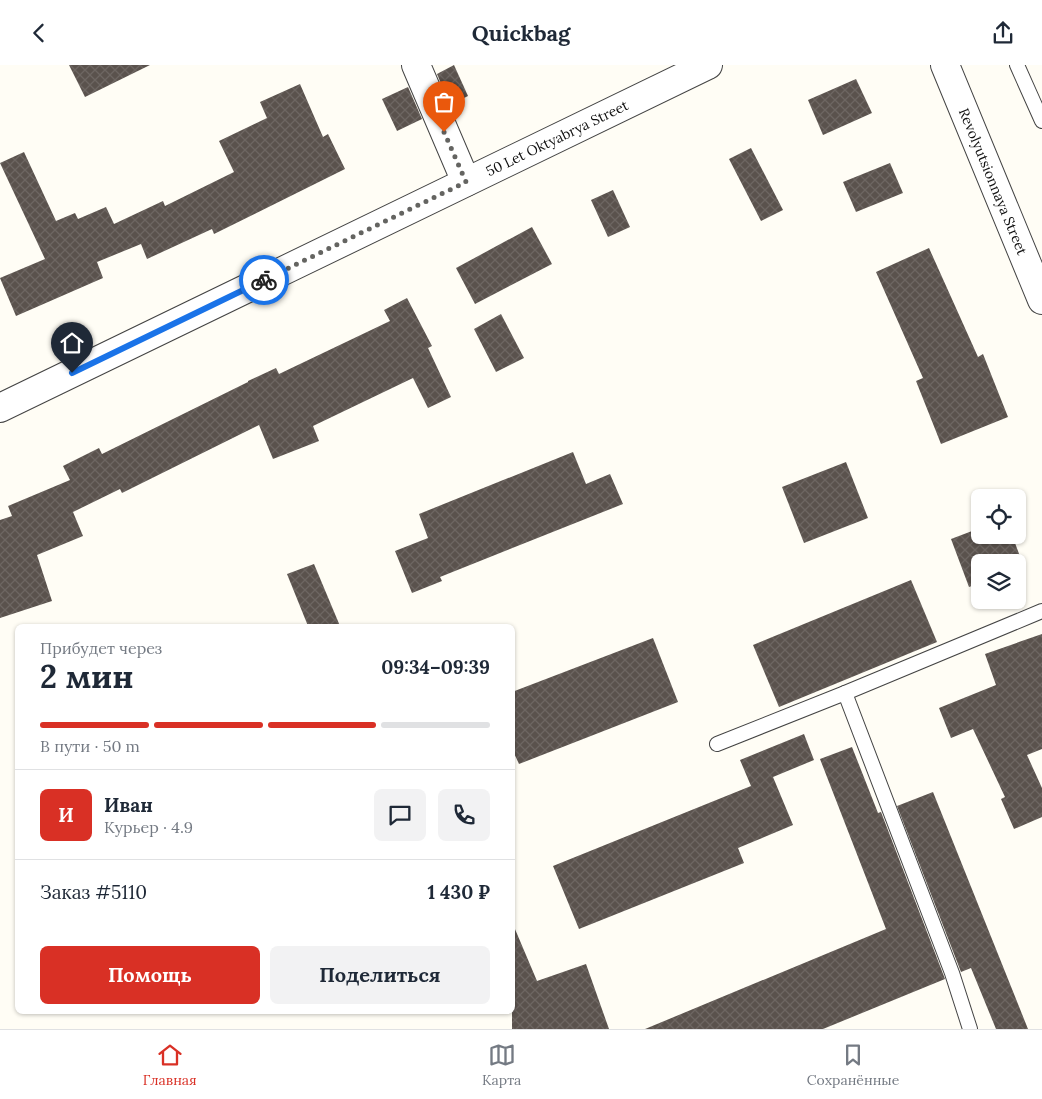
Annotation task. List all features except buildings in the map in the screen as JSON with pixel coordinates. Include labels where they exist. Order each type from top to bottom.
[{"type":"street","points":[[416,65],[466,182]]},
{"type":"street","name":"50 Let Oktyabrya Street","points":[[0,407],[708,65]]},
{"type":"street","name":"Revolyutsionnaya Street","points":[[945,65],[1041,296]]},
{"type":"lane","points":[[1017,65],[1042,121]]},
{"type":"lane","points":[[717,744],[1042,611]]},
{"type":"lane","points":[[845,693],[952,973],[970,1029]]},
{"type":"way so far","points":[[264,280],[466,182],[444,132]]},
{"type":"route","points":[[72,373],[264,280]]}]
